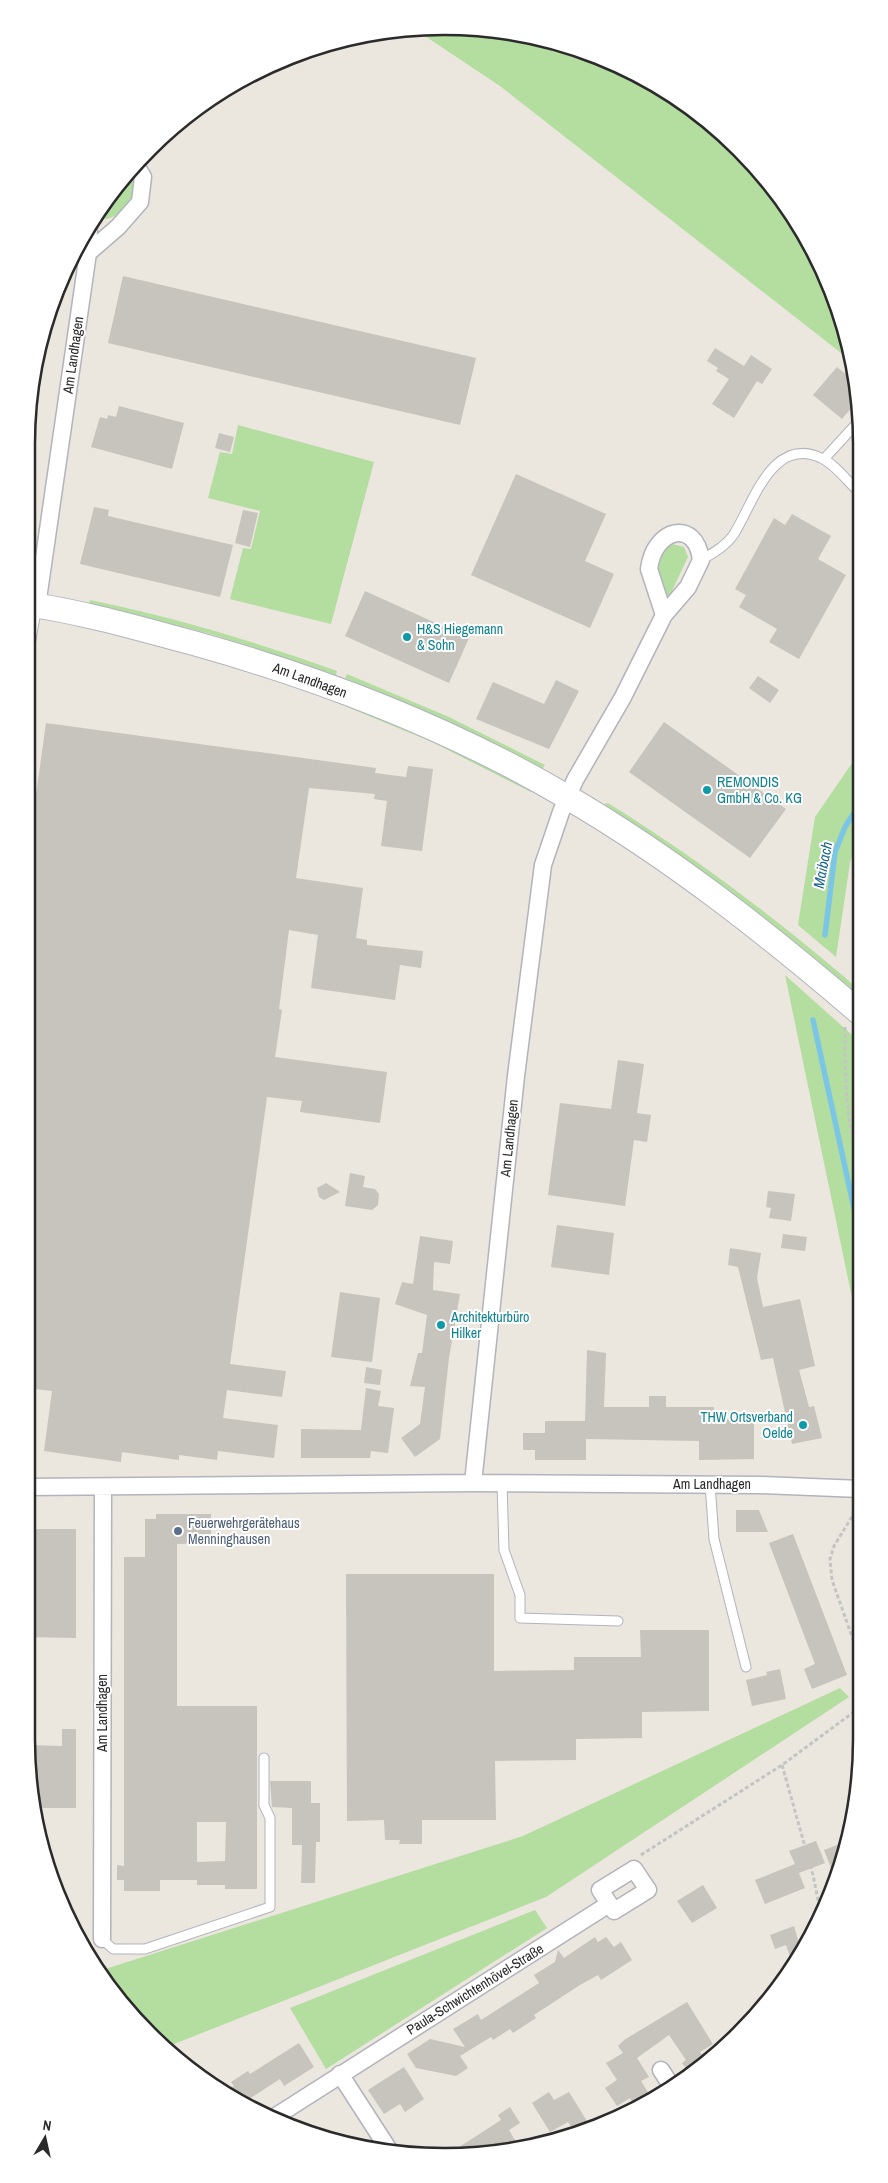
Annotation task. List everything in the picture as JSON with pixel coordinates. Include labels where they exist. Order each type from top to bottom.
[{"type":"street","points":[[88,252],[118,227],[140,202],[144,177],[140,170]]},
{"type":"street","name":"Am Landhagen","points":[[35,580],[88,242]]},
{"type":"street","points":[[664,615],[649,569],[657,544],[663,538],[673,533],[690,537],[699,547],[701,560]]},
{"type":"street","name":"Am Landhagen","points":[[473,1483],[516,1076],[543,865],[567,797],[623,697],[664,615],[688,587],[701,560]]},
{"type":"street","name":"Am Landhagen","points":[[35,606],[152,632],[251,660],[332,688],[432,728],[567,797],[683,872],[780,945],[852,1016]]},
{"type":"street","name":"Am Landhagen","points":[[35,1487],[502,1483],[710,1484],[853,1488]]},
{"type":"street","name":"Am Landhagen","points":[[102,1939],[103,1487]]},
{"type":"street","points":[[609,1904],[600,1890],[634,1869]]},
{"type":"street","name":"Paula-Schwichtenhövel-Straße","points":[[280,2114],[609,1904],[614,1911],[648,1890],[634,1869]]},
{"type":"street","points":[[661,2070],[668,2081]]},
{"type":"street","points":[[340,2074],[385,2144]]},
{"type":"lane","points":[[824,459],[852,428]]},
{"type":"lane","points":[[701,560],[721,548],[733,536],[765,476],[780,460],[800,454],[824,459],[853,486]]},
{"type":"lane","points":[[502,1483],[504,1550],[520,1595],[520,1618],[618,1621]]},
{"type":"lane","points":[[710,1484],[714,1539],[746,1667]]},
{"type":"lane","points":[[102,1939],[113,1949],[145,1949],[270,1907],[270,1818],[264,1805],[264,1758]]},
{"type":"path","points":[[852,1016],[846,1091],[853,1138]]},
{"type":"path","points":[[853,1515],[834,1546],[830,1559],[832,1580],[853,1640]]},
{"type":"path","points":[[634,1869],[642,1854],[782,1765],[853,1713]]},
{"type":"path","points":[[782,1765],[813,1876],[819,1903]]},
{"type":"green space","points":[[425,36],[497,38],[550,49],[601,66],[625,77],[671,104],[714,136],[752,174],[784,217],[798,240],[822,287],[843,354],[500,86]]},
{"type":"green space","points":[[132,179],[134,187],[128,202],[117,214],[104,219]]},
{"type":"green space","points":[[238,425],[374,462],[331,624],[230,599],[243,548],[251,549],[260,511],[208,498],[220,452],[232,454]]},
{"type":"green space","points":[[672,544],[684,547],[688,557],[670,595],[667,596],[663,595],[659,567],[662,555]]},
{"type":"green space","points":[[90,600],[184,622],[245,640],[337,671],[336,675],[211,634],[89,604]]},
{"type":"green space","points":[[347,674],[449,717],[545,765],[542,769],[446,721],[345,678]]},
{"type":"green space","points":[[337,698],[372,711],[533,788],[531,792],[432,742],[335,702]]},
{"type":"green space","points":[[853,762],[853,853],[836,957],[798,925],[815,817]]},
{"type":"green space","points":[[608,803],[640,823],[702,865],[761,909],[848,980],[853,985],[853,992],[799,945],[703,873],[604,804]]},
{"type":"green space","points":[[785,975],[853,1036],[853,1302]]},
{"type":"green space","points":[[840,1688],[849,1697],[546,1897],[172,2045],[136,2009],[106,1969],[523,1836]]},
{"type":"green space","points":[[535,1910],[547,1928],[326,2069],[290,2008]]},
{"type":"building","points":[[123,276],[476,358],[460,425],[108,343]]},
{"type":"building","points":[[715,348],[744,366],[751,355],[772,369],[762,384],[757,381],[734,418],[712,404],[729,379],[716,371],[718,368],[707,361]]},
{"type":"building","points":[[837,367],[847,375],[851,408],[842,419],[813,395]]},
{"type":"building","points":[[119,406],[184,423],[172,469],[91,447],[100,417],[107,419],[108,415],[116,417]]},
{"type":"building","points":[[219,433],[234,437],[230,452],[215,448]]},
{"type":"building","points":[[516,474],[606,514],[585,561],[614,574],[590,628],[471,575]]},
{"type":"building","points":[[94,507],[109,510],[108,516],[233,545],[220,597],[80,564]]},
{"type":"building","points":[[243,510],[258,513],[250,547],[235,543]]},
{"type":"building","points":[[792,514],[831,536],[818,559],[846,575],[799,659],[769,642],[777,629],[739,607],[746,595],[735,589],[774,518],[785,525]]},
{"type":"building","name":"H&S Hiegemann & Sohn","points":[[365,591],[469,638],[449,683],[345,636]]},
{"type":"building","points":[[758,676],[779,690],[770,703],[749,688]]},
{"type":"building","points":[[556,680],[579,691],[549,749],[476,719],[493,682],[544,704]]},
{"type":"building","name":"REMONDIS GmbH & Co. KG","points":[[664,722],[786,809],[750,858],[629,772]]},
{"type":"building","points":[[46,723],[376,768],[375,773],[406,777],[408,766],[433,769],[422,851],[381,846],[387,801],[374,799],[375,794],[309,788],[296,878],[363,888],[356,938],[367,940],[367,945],[423,951],[421,968],[400,965],[395,1000],[311,988],[318,935],[289,930],[279,1009],[282,1010],[275,1057],[387,1072],[380,1123],[300,1112],[302,1101],[267,1097],[230,1364],[286,1371],[282,1397],[227,1390],[223,1418],[278,1425],[274,1458],[218,1451],[217,1460],[179,1455],[179,1460],[122,1452],[121,1462],[44,1451],[52,1391],[35,1389],[35,802]]},
{"type":"building","points":[[618,1060],[644,1064],[637,1113],[651,1115],[647,1142],[634,1140],[625,1206],[548,1195],[560,1103],[611,1109]]},
{"type":"building","points":[[350,1173],[365,1176],[363,1187],[375,1189],[379,1194],[378,1205],[372,1210],[345,1206]]},
{"type":"building","points":[[326,1183],[340,1192],[324,1200],[319,1197],[317,1188]]},
{"type":"building","points":[[768,1191],[795,1194],[791,1221],[769,1218],[771,1208],[766,1207]]},
{"type":"building","points":[[557,1225],[614,1233],[609,1275],[551,1267]]},
{"type":"building","points":[[783,1234],[807,1237],[805,1251],[781,1248]]},
{"type":"building","points":[[420,1236],[453,1241],[450,1264],[434,1262],[433,1290],[460,1294],[449,1358],[440,1439],[415,1457],[401,1438],[420,1424],[425,1387],[410,1386],[418,1353],[422,1353],[427,1315],[395,1304],[402,1282],[413,1284]]},
{"type":"building","points":[[730,1248],[761,1253],[757,1278],[763,1307],[800,1299],[815,1366],[799,1370],[809,1407],[814,1406],[822,1438],[792,1444],[773,1358],[761,1360],[738,1267],[728,1265]]},
{"type":"building","points":[[340,1292],[380,1298],[372,1362],[331,1357]]},
{"type":"building","points":[[587,1350],[606,1353],[604,1407],[649,1407],[649,1396],[666,1396],[666,1407],[714,1407],[714,1419],[754,1420],[754,1459],[699,1460],[699,1441],[586,1439],[586,1460],[535,1460],[535,1450],[523,1450],[523,1433],[545,1433],[545,1421],[585,1421]]},
{"type":"building","points":[[366,1367],[382,1370],[380,1385],[364,1383]]},
{"type":"building","points":[[366,1388],[381,1391],[378,1406],[394,1408],[388,1453],[371,1451],[370,1458],[301,1458],[301,1429],[361,1430]]},
{"type":"building","points":[[736,1510],[759,1510],[768,1532],[736,1532]]},
{"type":"building","points":[[156,1514],[211,1514],[211,1543],[177,1544],[177,1706],[257,1706],[257,1889],[225,1889],[225,1885],[197,1885],[197,1880],[160,1880],[160,1891],[124,1891],[124,1880],[117,1880],[117,1865],[124,1866],[124,1557],[145,1557],[145,1519],[156,1519]],"holes":[[[197,1822],[226,1822],[225,1861],[197,1862]]]},
{"type":"building","points":[[35,1529],[76,1529],[76,1638],[35,1637]]},
{"type":"building","points":[[793,1534],[847,1675],[812,1689],[804,1669],[815,1664],[769,1543]]},
{"type":"building","points":[[346,1574],[494,1574],[494,1671],[574,1670],[574,1657],[641,1657],[640,1630],[709,1630],[709,1711],[642,1712],[642,1738],[576,1739],[576,1760],[495,1761],[496,1820],[422,1820],[422,1844],[399,1844],[400,1840],[385,1840],[384,1820],[347,1821]]},
{"type":"building","points":[[780,1669],[786,1699],[752,1706],[746,1680],[767,1675],[766,1672]]},
{"type":"building","points":[[62,1729],[76,1729],[76,1808],[41,1808],[35,1745],[62,1746]]},
{"type":"building","points":[[270,1781],[311,1781],[311,1803],[320,1803],[320,1842],[316,1842],[315,1883],[301,1883],[302,1845],[292,1845],[292,1808],[272,1807]]},
{"type":"building","points":[[816,1841],[825,1863],[799,1873],[805,1888],[765,1904],[755,1880],[795,1864],[789,1851]]},
{"type":"building","points":[[839,1844],[831,1869],[824,1850]]},
{"type":"building","points":[[703,1885],[717,1908],[692,1923],[677,1901]]},
{"type":"building","points":[[794,1926],[799,1943],[790,1956],[786,1945],[775,1949],[770,1935]]},
{"type":"building","points":[[595,1937],[598,1942],[606,1937],[614,1947],[621,1942],[632,1960],[601,1980],[598,1975],[580,1985],[534,2015],[536,2018],[513,2033],[510,2029],[493,2040],[491,2037],[460,2056],[468,2068],[456,2076],[416,2068],[407,2054],[430,2039],[465,2047],[453,2029],[478,2014],[481,2020],[539,1983],[534,1975],[555,1962],[558,1950],[564,1958]]},
{"type":"building","points":[[687,2002],[713,2044],[700,2052],[702,2056],[686,2068],[682,2063],[686,2060],[669,2035],[637,2058],[649,2077],[641,2081],[648,2093],[632,2102],[630,2098],[617,2106],[605,2088],[617,2080],[606,2063],[623,2053],[618,2046],[624,2040]]},
{"type":"building","points":[[299,2043],[314,2067],[284,2086],[280,2079],[249,2099],[231,2088],[234,2086],[231,2082],[248,2071],[250,2074]]},
{"type":"building","points":[[404,2067],[424,2099],[405,2112],[400,2104],[384,2114],[368,2090]]},
{"type":"building","points":[[549,2092],[554,2100],[569,2092],[587,2121],[571,2127],[568,2122],[550,2132],[532,2103]]},
{"type":"building","points":[[510,2107],[520,2123],[509,2130],[516,2142],[497,2145],[458,2147],[501,2120],[498,2115]]},
{"type":"waterway","name":"Maibach","points":[[825,935],[835,852],[845,827],[853,814]]},
{"type":"waterway","name":"Maibach","points":[[813,1020],[853,1204]]},
{"type":"place","name":"H&S Hiegemann & Sohn","points":[[407,637]]},
{"type":"place","name":"REMONDIS GmbH & Co. KG","points":[[707,790]]},
{"type":"place","name":"Architekturbüro Hilker","points":[[441,1325]]},
{"type":"place","name":"THW Ortsverband Oelde","points":[[803,1425]]},
{"type":"place","name":"Feuerwehrgerätehaus Menninghausen","points":[[178,1531]]}]
